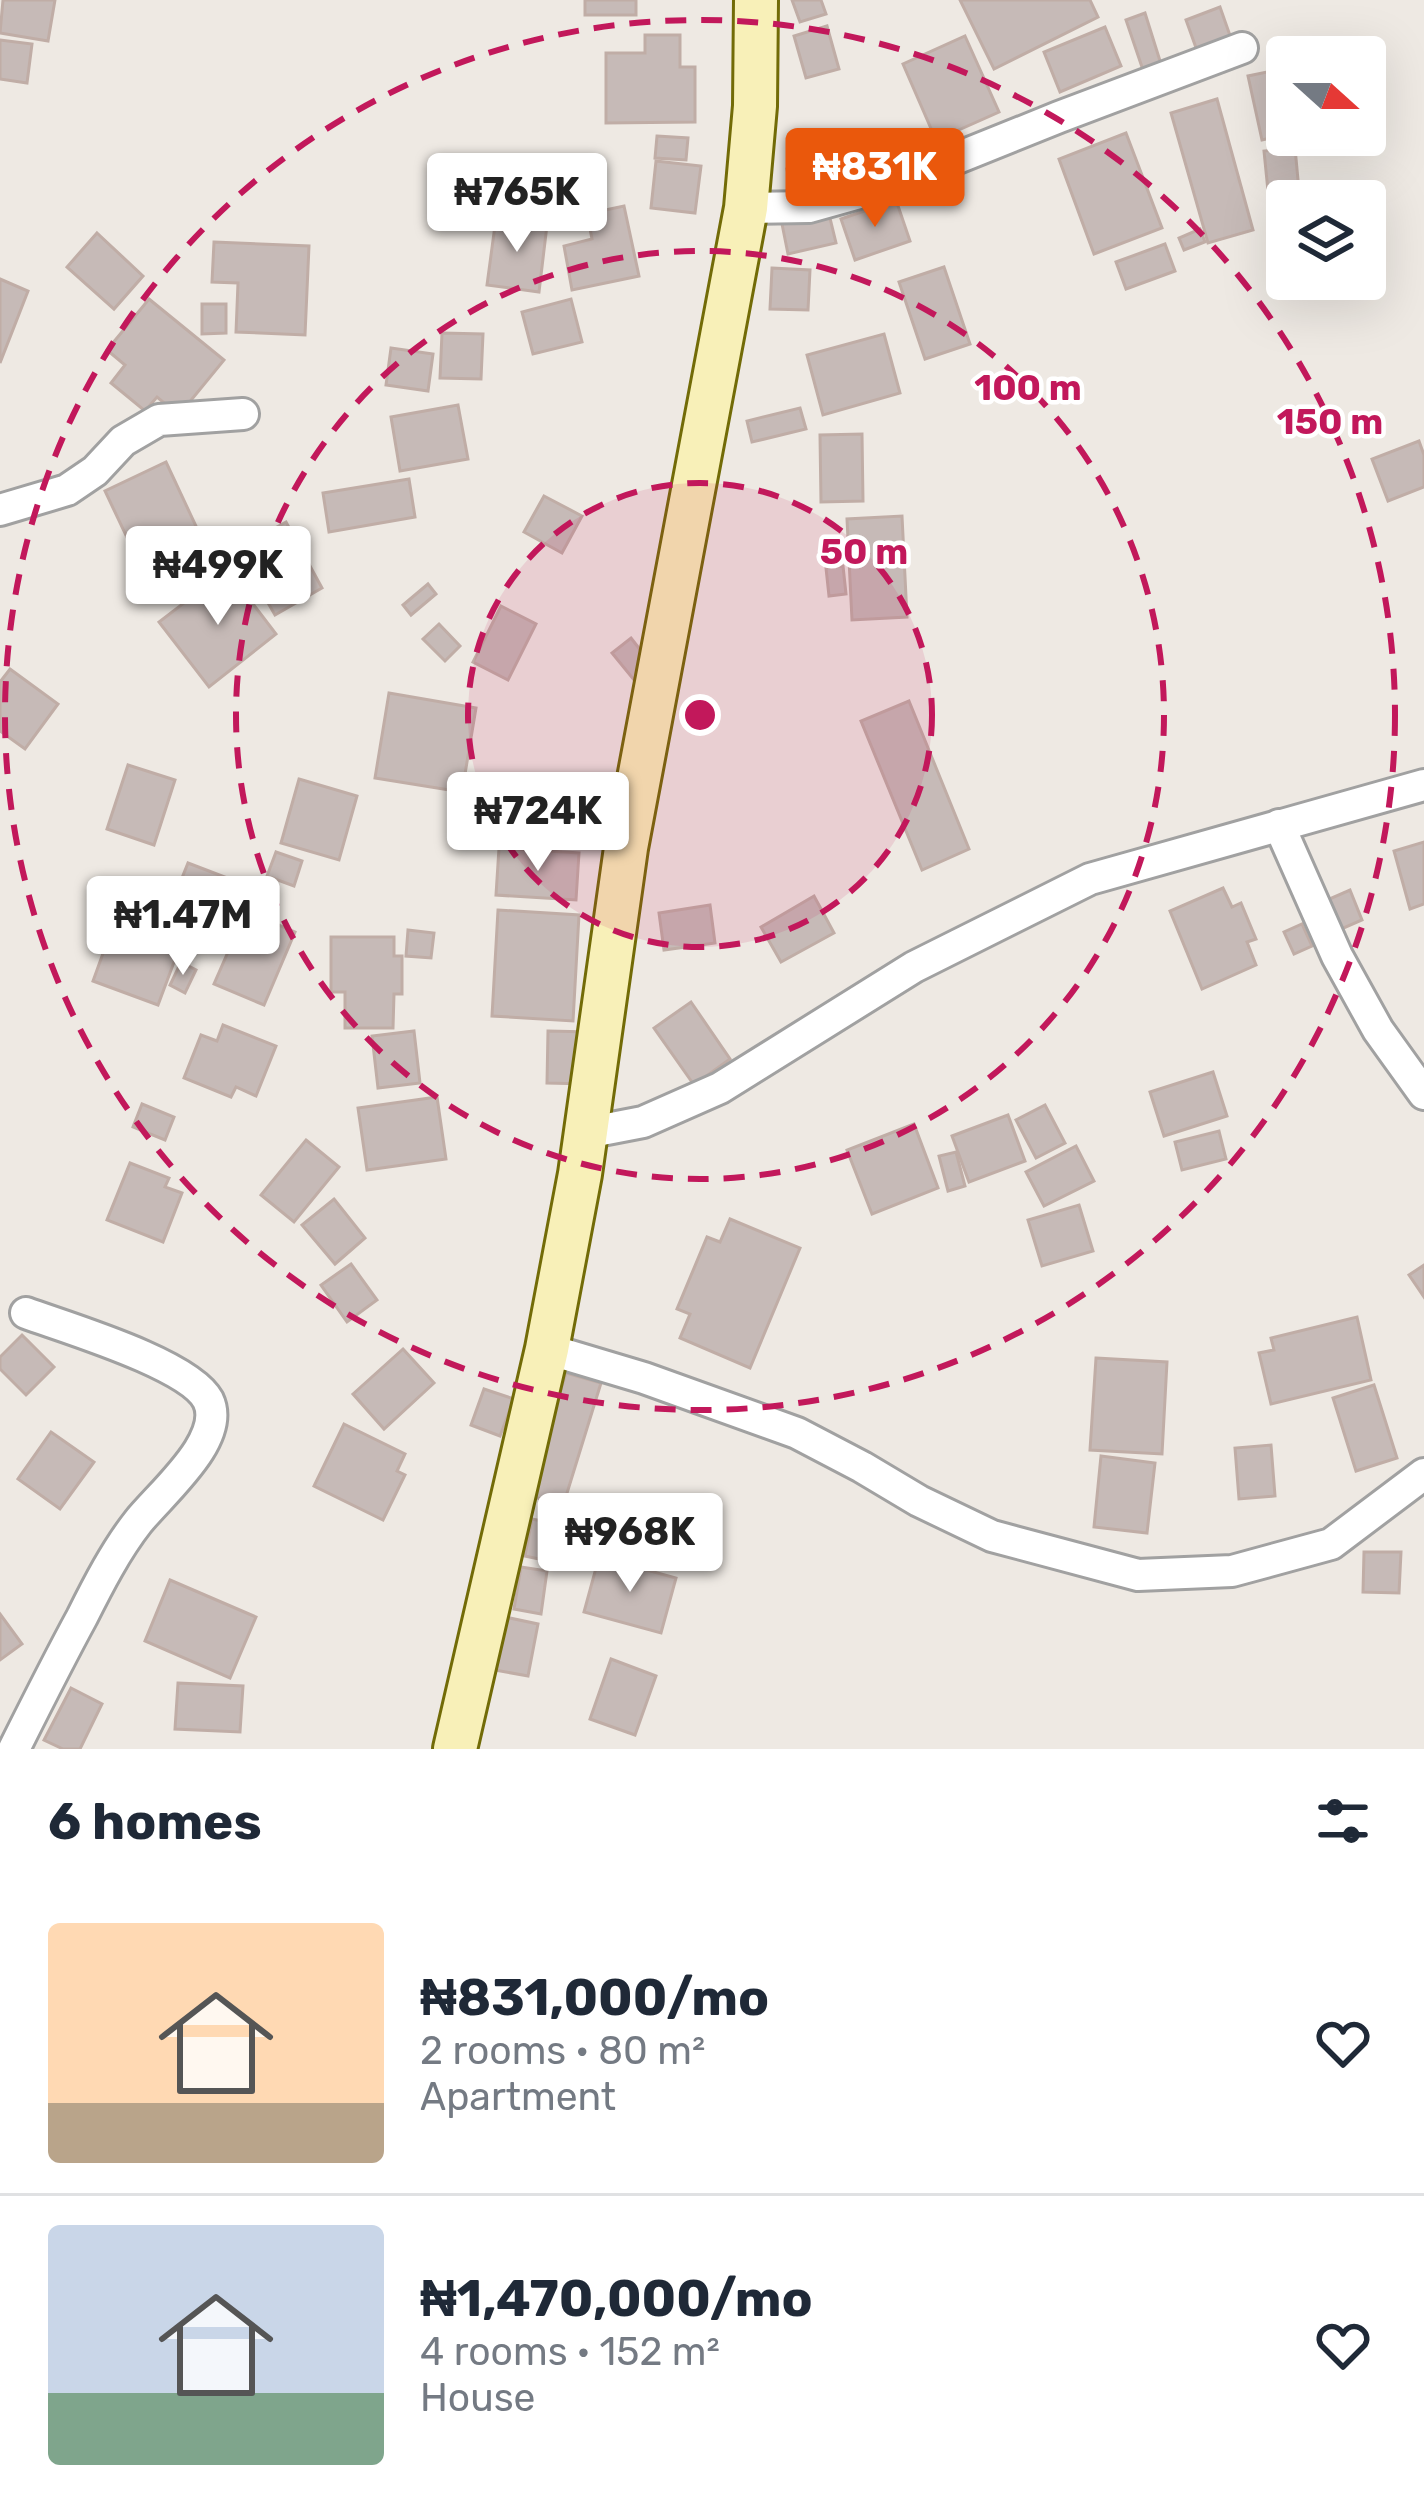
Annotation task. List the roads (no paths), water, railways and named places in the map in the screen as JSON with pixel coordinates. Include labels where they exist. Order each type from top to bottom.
[{"type":"main road","points":[[455,1749],[547,1349],[586,1133],[626,848],[746,208],[755,106],[756,0]]},
{"type":"street","points":[[746,208],[809,207],[896,183],[1242,48]]},
{"type":"street","points":[[0,510],[67,490],[95,471],[123,441],[159,421],[243,415]]},
{"type":"street","points":[[586,1133],[643,1122],[720,1088],[914,967],[1090,878],[1424,785]]},
{"type":"street","points":[[1279,825],[1337,956],[1378,1030],[1424,1094]]},
{"type":"street","points":[[14,1749],[102,1579],[136,1525],[206,1440],[213,1420],[200,1388],[161,1364],[26,1313]]},
{"type":"street","points":[[547,1349],[797,1433],[992,1536],[1138,1575],[1232,1571],[1331,1544],[1424,1474]]}]
